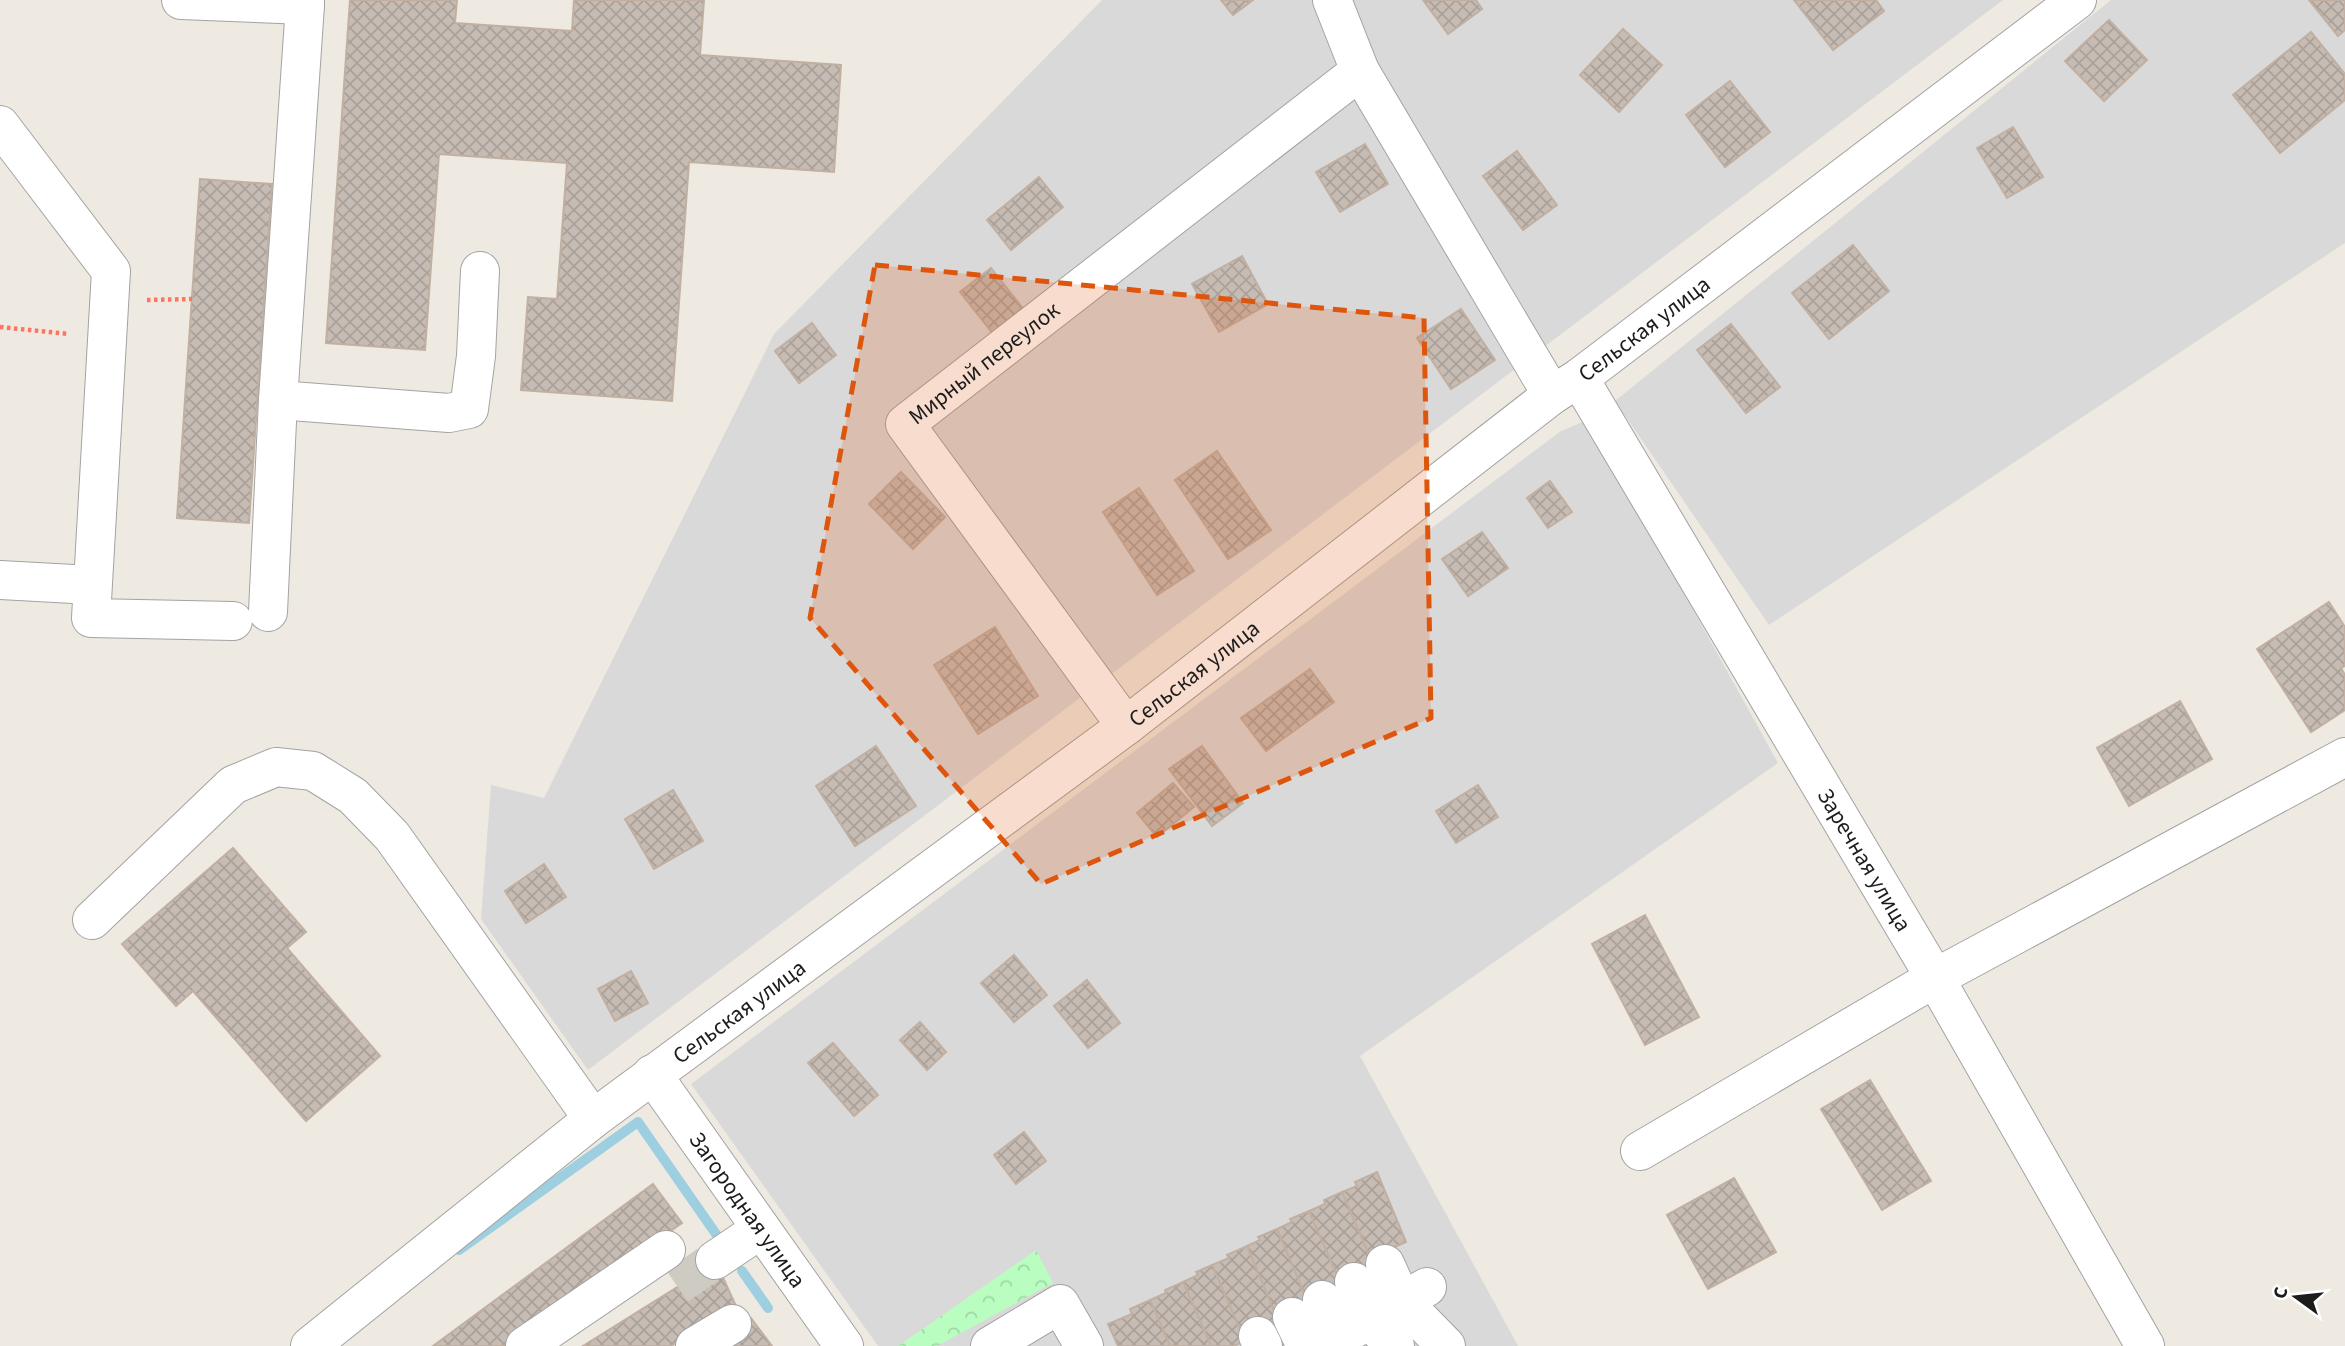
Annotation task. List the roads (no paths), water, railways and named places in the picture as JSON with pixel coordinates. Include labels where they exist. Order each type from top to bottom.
[{"type":"street","points":[[1332,0],[1360,71],[1566,386]]},
{"type":"street","name":"Сельская улица","points":[[310,1346],[652,1074],[1126,726],[1566,386],[2077,0]]},
{"type":"street","points":[[0,125],[111,271],[91,618],[250,616],[278,400],[305,2],[202,1]]},
{"type":"street","name":"Мирный переулок","points":[[1126,726],[905,424],[1360,71]]},
{"type":"street","points":[[278,400],[449,413],[469,410],[476,356],[480,271]]},
{"type":"street","name":"Заречная улица","points":[[1566,386],[1935,978],[2145,1346]]},
{"type":"street","points":[[0,580],[92,584]]},
{"type":"street","points":[[1640,1151],[1935,978],[2345,757]]},
{"type":"street","points":[[92,920],[233,785],[276,767],[313,771],[353,796],[392,836],[593,1119]]},
{"type":"street","name":"Загородная улица","points":[[652,1074],[761,1229],[830,1341]]},
{"type":"street","points":[[715,1260],[761,1229]]},
{"type":"street","points":[[525,1346],[666,1250]]},
{"type":"street","points":[[990,1346],[1060,1304],[1082,1345]]},
{"type":"street","points":[[1355,1318],[1446,1346]]},
{"type":"street","points":[[695,1346],[732,1324]]},
{"type":"waterway","points":[[459,1250],[638,1122],[716,1234]]},
{"type":"waterway","points":[[742,1271],[768,1308]]},
{"type":"tunnel","points":[[677,1286],[715,1260]]}]
